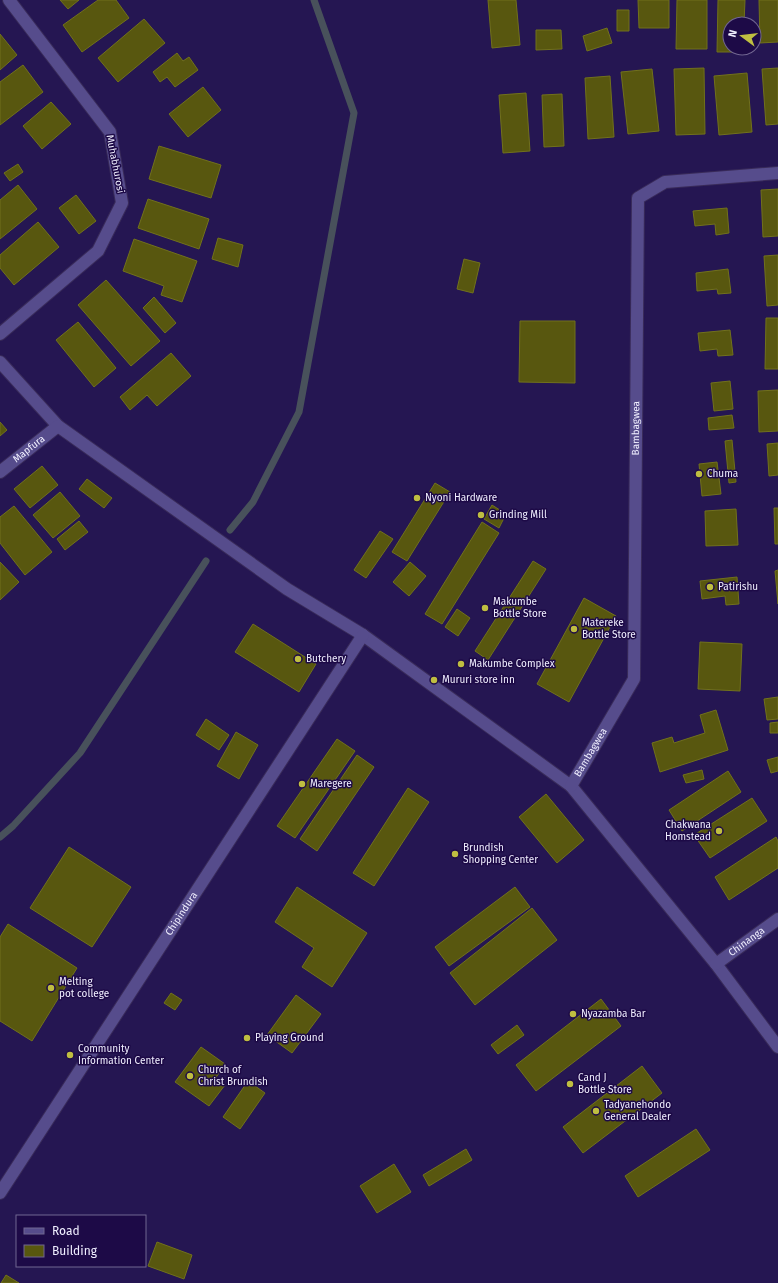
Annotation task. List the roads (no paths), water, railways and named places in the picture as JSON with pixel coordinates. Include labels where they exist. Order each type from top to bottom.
[{"type":"street","name":"Muhabhurosi","points":[[0,334],[98,251],[122,203],[110,132],[9,0]]},
{"type":"street","name":"Bambagwea","points":[[571,786],[634,679],[638,198],[665,182],[778,173]]},
{"type":"street","points":[[0,362],[58,426],[287,588],[363,635],[571,786],[716,964],[778,1046]]},
{"type":"street","name":"Mapfura","points":[[0,472],[58,426]]},
{"type":"street","name":"Chipindura","points":[[0,1193],[363,635]]},
{"type":"street","name":"Chinanga","points":[[716,964],[778,919]]},
{"type":"waterway","points":[[230,530],[253,502],[299,412],[354,113],[314,0]]},
{"type":"waterway","points":[[0,837],[13,826],[80,753],[206,561]]},
{"type":"place","name":"Chuma","points":[[699,474]]},
{"type":"place","name":"Nyoni Hardware","points":[[417,498]]},
{"type":"place","name":"Grinding Mill","points":[[481,515]]},
{"type":"place","name":"Patirishu","points":[[710,587]]},
{"type":"place","name":"Makumbe Bottle Store","points":[[485,608]]},
{"type":"place","name":"Matereke Bottle Store","points":[[574,629]]},
{"type":"place","name":"Butchery","points":[[298,659]]},
{"type":"place","name":"Makumbe Complex","points":[[461,664]]},
{"type":"place","name":"Mururi store inn","points":[[434,680]]},
{"type":"place","name":"Maregere","points":[[302,784]]},
{"type":"place","name":"Chakwana Homstead","points":[[719,831]]},
{"type":"place","name":"Brundish Shopping Center","points":[[455,854]]},
{"type":"place","name":"Melting pot college","points":[[51,988]]},
{"type":"place","name":"Nyazamba Bar","points":[[573,1014]]},
{"type":"place","name":"Playing Ground","points":[[247,1038]]},
{"type":"place","name":"Community Information Center","points":[[70,1055]]},
{"type":"place","name":"Church of Christ Brundish","points":[[190,1076]]},
{"type":"place","name":"Cand J Bottle Store","points":[[570,1084]]},
{"type":"place","name":"Tadyanehondo General Dealer","points":[[596,1111]]}]
